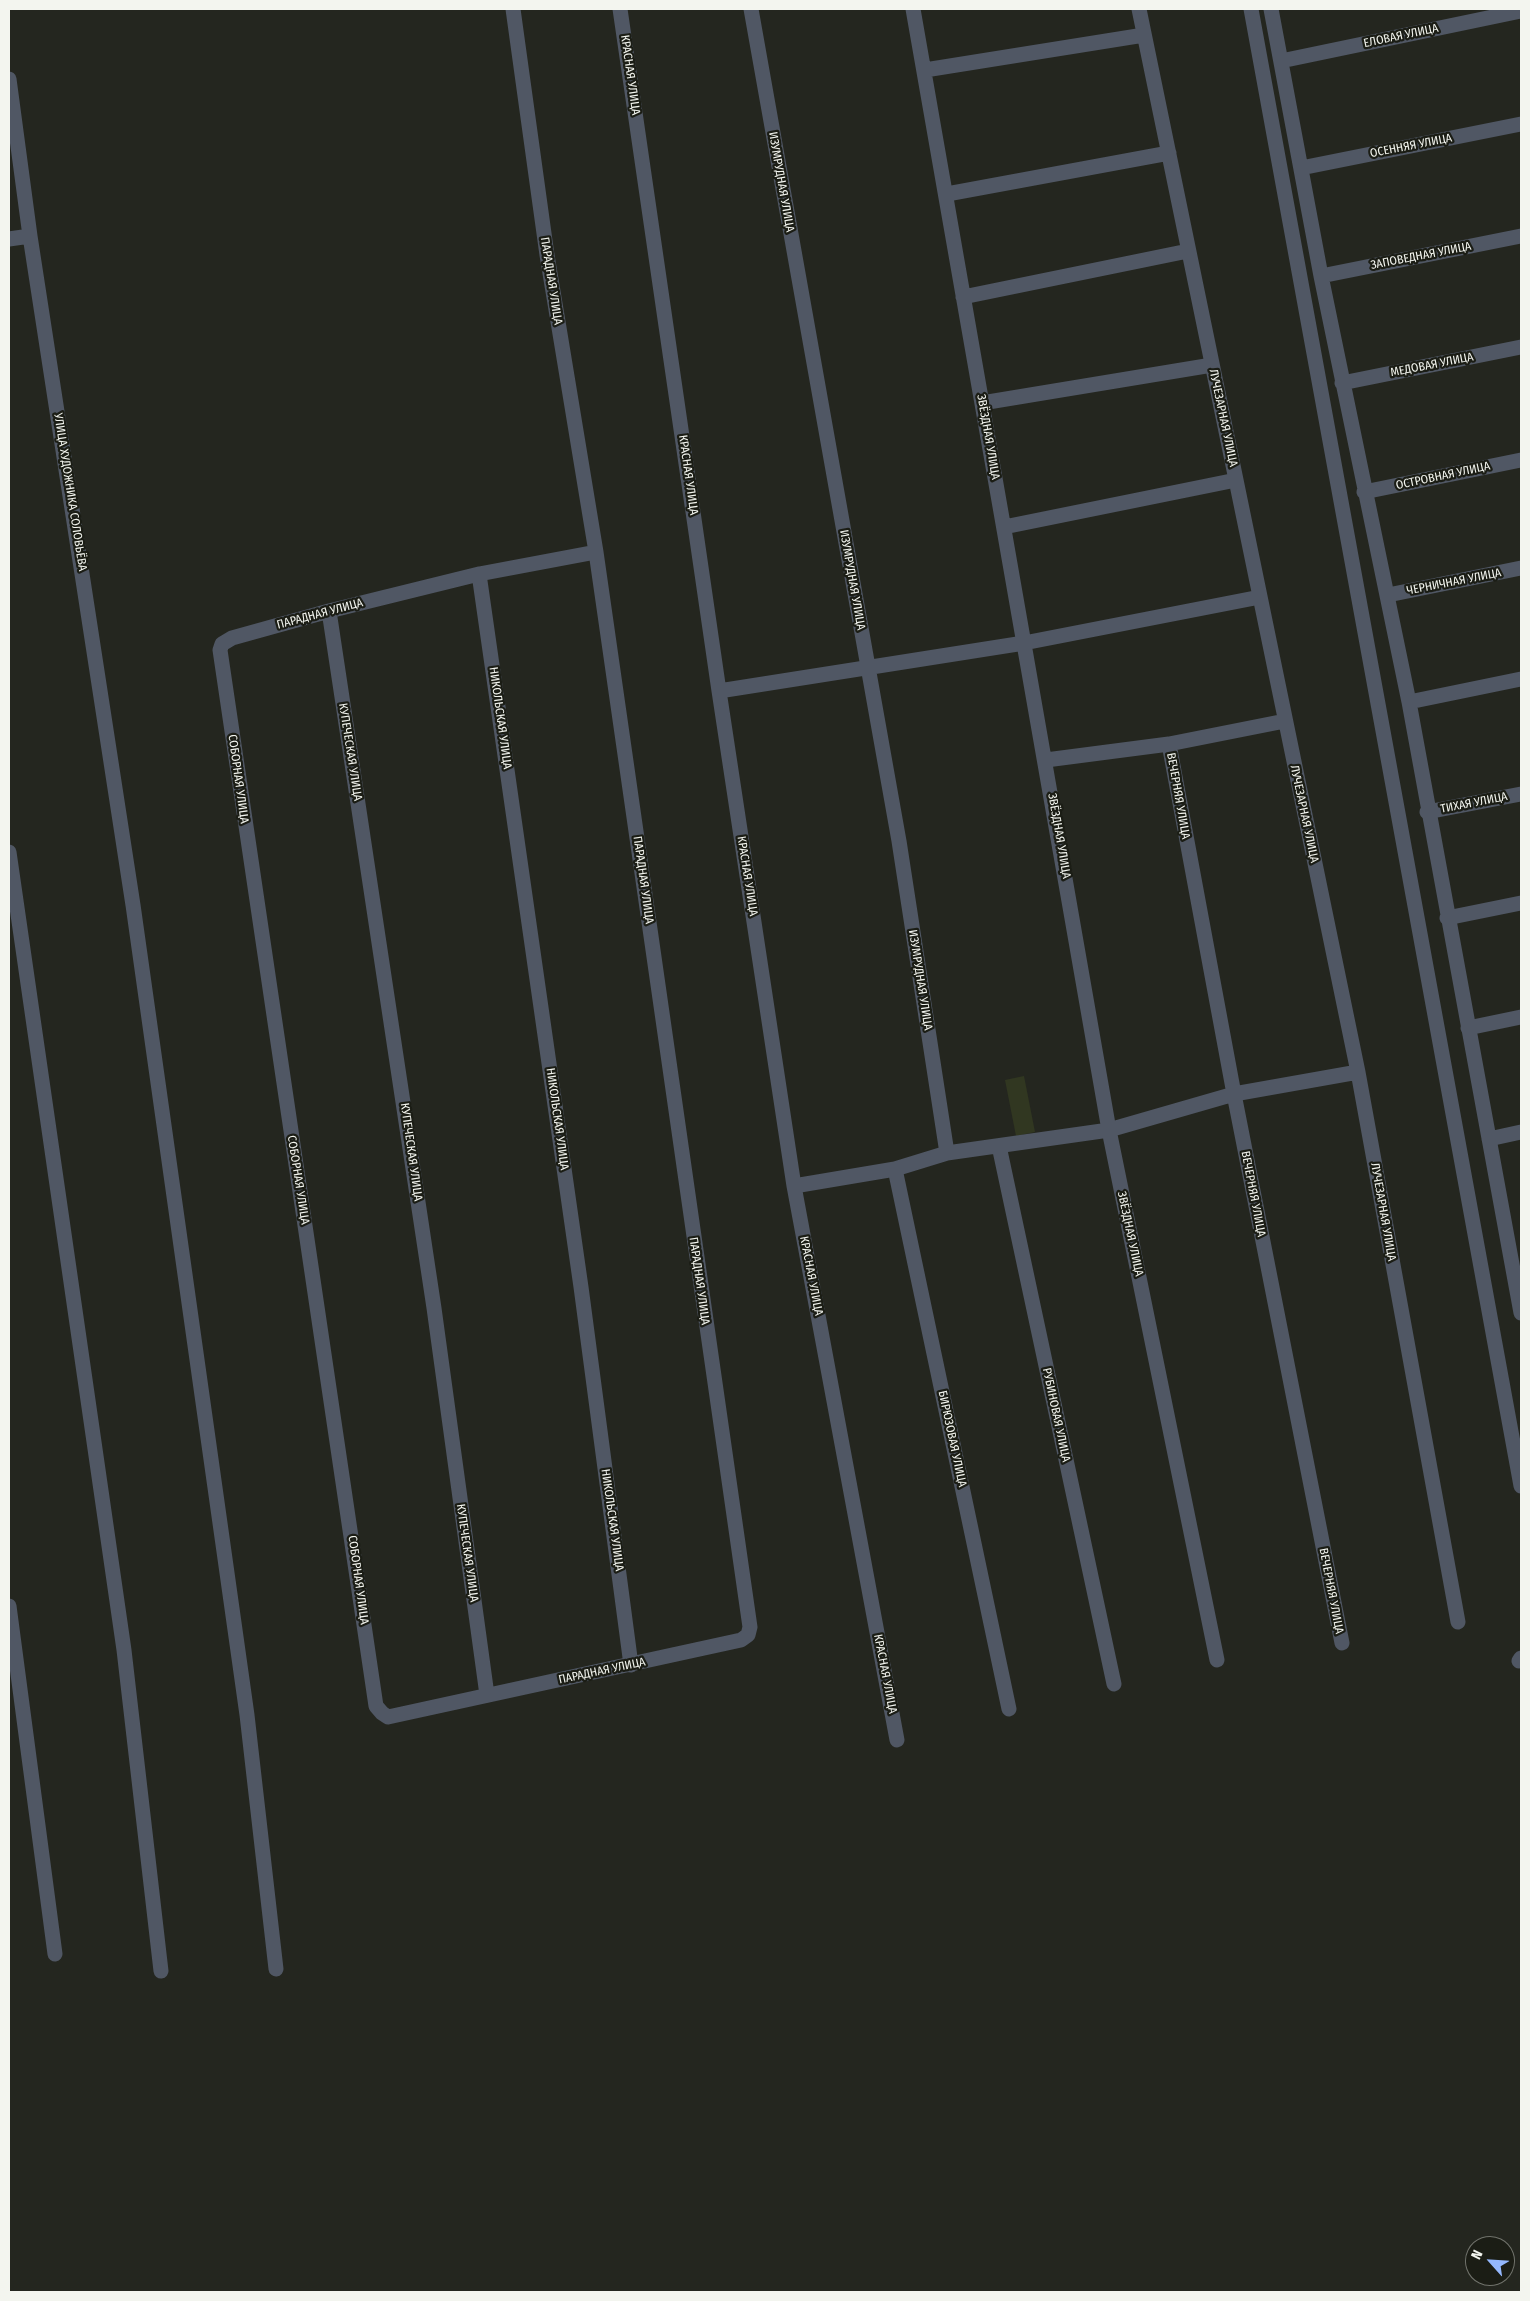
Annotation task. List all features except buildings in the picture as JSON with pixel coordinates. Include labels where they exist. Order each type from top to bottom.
[{"type":"street","name":"ПАРАДНАЯ УЛИЦА","points":[[382,1714],[388,1717],[395,1716],[741,1640],[748,1635],[750,1627],[596,552],[547,255],[513,9]]},
{"type":"street","name":"КРАСНАЯ УЛИЦА","points":[[620,9],[719,691],[794,1186],[897,1740]]},
{"type":"street","name":"ИЗУМРУДНАЯ УЛИЦА","points":[[751,9],[899,841],[947,1153]]},
{"type":"street","name":"ЗВЁЗДНАЯ УЛИЦА","points":[[914,9],[1109,1130],[1217,1660]]},
{"type":"street","name":"ЛУЧЕЗАРНАЯ УЛИЦА","points":[[1139,9],[1358,1072],[1458,1622]]},
{"type":"street","points":[[1251,9],[1521,1486]]},
{"type":"street","points":[[1271,9],[1342,383],[1409,702],[1447,918],[1489,1139],[1515,1236],[1521,1313]]},
{"type":"street","name":"ЕЛОВАЯ УЛИЦА","points":[[1281,61],[1521,11]]},
{"type":"street","points":[[925,70],[1144,35]]},
{"type":"street","name":"УЛИЦА ХУДОЖНИКА СОЛОВЬЁВА","points":[[9,79],[30,236],[133,905],[247,1715],[276,1969]]},
{"type":"street","name":"ОСЕННЯЯ УЛИЦА","points":[[1301,168],[1521,124]]},
{"type":"street","points":[[947,194],[1170,153]]},
{"type":"street","points":[[9,239],[30,236]]},
{"type":"street","name":"ЗАПОВЕДНАЯ УЛИЦА","points":[[1321,276],[1521,236]]},
{"type":"street","points":[[963,297],[1188,251]]},
{"type":"street","name":"МЕДОВАЯ УЛИЦА","points":[[1342,383],[1521,347]]},
{"type":"street","points":[[982,403],[1212,365]]},
{"type":"street","name":"ОСТРОВНАЯ УЛИЦА","points":[[1364,492],[1521,460]]},
{"type":"street","points":[[1004,527],[1236,480]]},
{"type":"street","name":"ПАРАДНАЯ УЛИЦА","points":[[222,644],[232,638],[329,611],[479,574],[596,552]]},
{"type":"street","name":"ЧЕРНИЧНАЯ УЛИЦА","points":[[1388,595],[1521,568]]},
{"type":"street","name":"НИКОЛЬСКАЯ УЛИЦА","points":[[479,574],[581,1287],[631,1665]]},
{"type":"street","points":[[719,691],[1024,643],[1260,597]]},
{"type":"street","name":"КУПЕЧЕСКАЯ УЛИЦА","points":[[329,611],[429,1279],[487,1695]]},
{"type":"street","name":"СОБОРНАЯ УЛИЦА","points":[[222,644],[220,650],[221,666],[373,1686],[376,1706],[382,1714]]},
{"type":"street","points":[[1409,702],[1521,679]]},
{"type":"street","points":[[1046,760],[1169,744],[1285,721]]},
{"type":"street","name":"ВЕЧЕРНЯЯ УЛИЦА","points":[[1169,744],[1234,1094],[1342,1644]]},
{"type":"street","name":"ТИХАЯ УЛИЦА","points":[[1428,812],[1521,794]]},
{"type":"street","points":[[9,852],[124,1650],[161,1971]]},
{"type":"street","points":[[1447,918],[1521,903]]},
{"type":"street","points":[[1468,1028],[1521,1017]]},
{"type":"street","points":[[794,1186],[895,1169],[947,1153],[1109,1130],[1234,1094],[1358,1072]]},
{"type":"street","points":[[1489,1139],[1521,1132]]},
{"type":"street","name":"РУБИНОВАЯ УЛИЦА","points":[[999,1146],[1114,1684]]},
{"type":"street","name":"БИРЮЗОВАЯ УЛИЦА","points":[[895,1169],[1009,1709]]},
{"type":"street","points":[[9,1606],[55,1954]]},
{"type":"green space","points":[[1024,1076],[1035,1132],[1016,1136],[1005,1080]]}]
